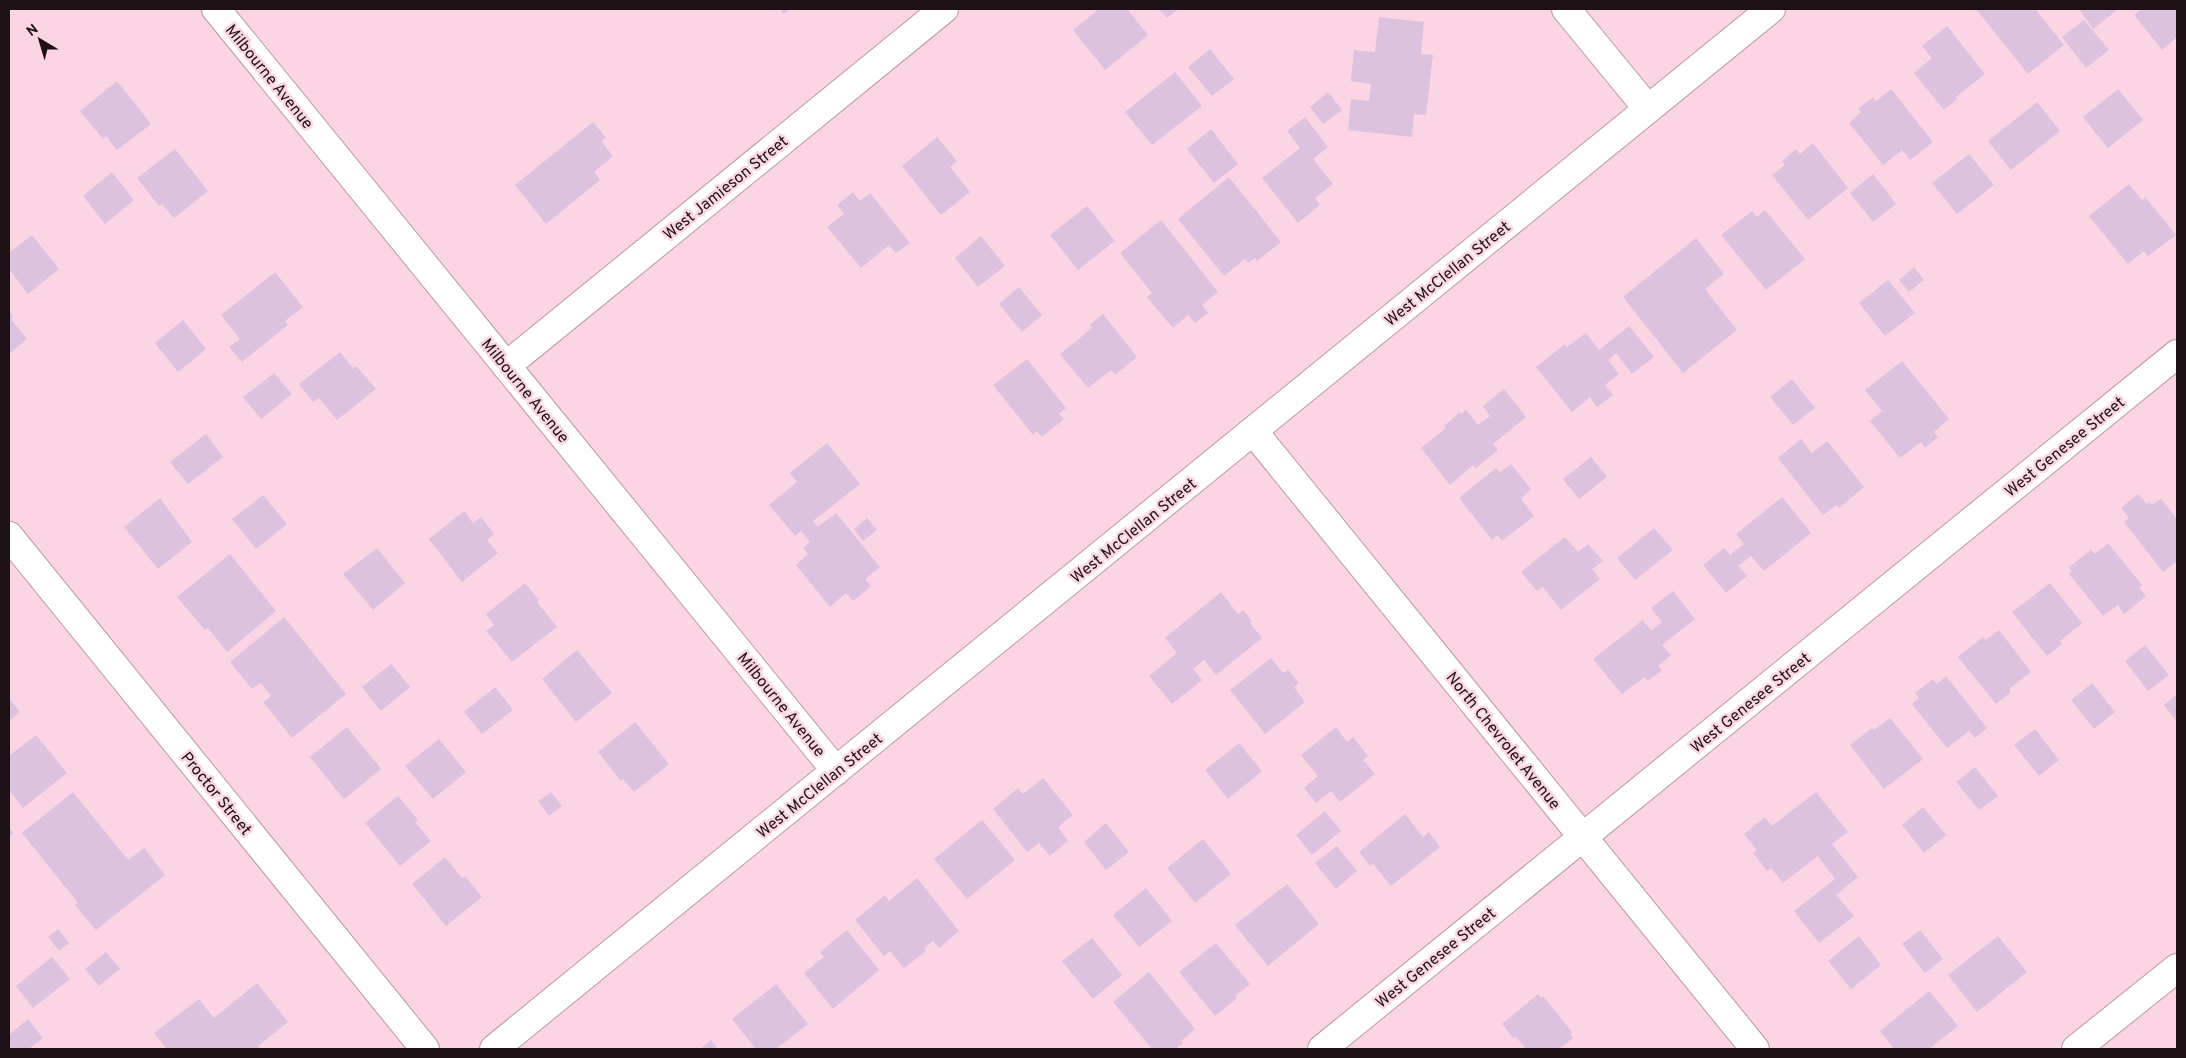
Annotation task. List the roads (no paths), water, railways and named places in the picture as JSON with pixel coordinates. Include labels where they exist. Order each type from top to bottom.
[{"type":"street","name":"Milbourne Avenue","points":[[216,9],[836,771]]},
{"type":"street","name":"West Jamieson Street","points":[[506,366],[944,9]]},
{"type":"street","points":[[1566,9],[1648,109]]},
{"type":"street","name":"West McClellan Street","points":[[494,1049],[1771,9]]},
{"type":"street","name":"West Genesee Street","points":[[1322,1049],[2177,354]]},
{"type":"street","name":"North Chevrolet Avenue","points":[[1253,431],[1755,1049]]},
{"type":"street","name":"Proctor Street","points":[[9,536],[425,1049]]},
{"type":"street","points":[[2076,1049],[2177,968]]}]
